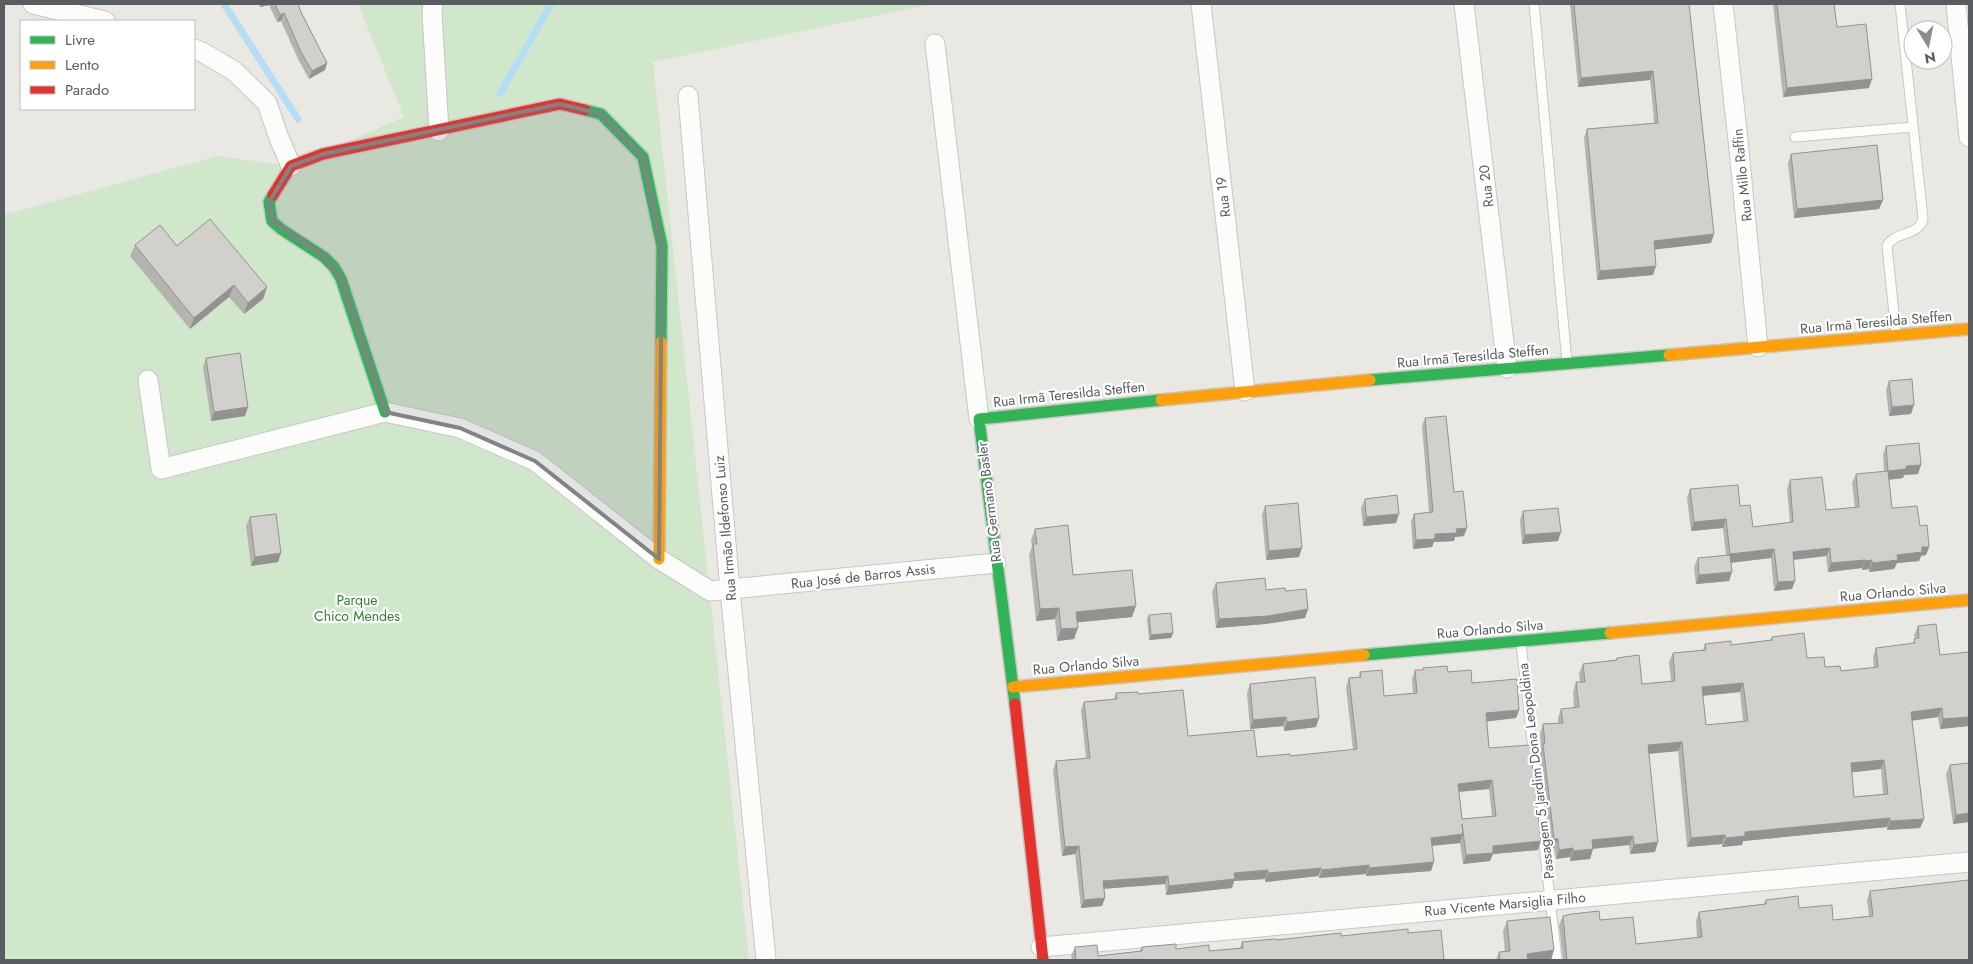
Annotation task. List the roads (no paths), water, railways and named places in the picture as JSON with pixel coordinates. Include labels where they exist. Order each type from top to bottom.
[{"type":"street","points":[[33,4],[100,20]]},
{"type":"street","points":[[434,4],[432,13],[439,131]]},
{"type":"street","name":"Rua 19","points":[[1201,4],[1245,390]]},
{"type":"street","name":"Rua 20","points":[[1464,4],[1507,368]]},
{"type":"street","name":"Rua Millo Raffin","points":[[1723,4],[1758,347]]},
{"type":"street","points":[[1956,4],[1969,137]]},
{"type":"street","name":"Rua Germano Basler","points":[[935,44],[996,563],[1013,687],[1042,954]]},
{"type":"street","points":[[195,49],[234,71],[267,103],[278,138],[291,166]]},
{"type":"street","name":"Rua Irmão Ildefonso Luiz","points":[[688,96],[730,590],[766,960]]},
{"type":"street","points":[[148,380],[161,468],[385,412],[341,279],[334,267],[307,245],[281,229],[272,221],[269,202],[291,166],[324,154],[560,104],[601,114],[643,157],[662,246],[659,559]]},
{"type":"street","name":"Rua Irmã Teresilda Steffen","points":[[979,419],[1245,390],[1969,329]]},
{"type":"street","name":"Rua José de Barros Assis","points":[[385,412],[460,428],[535,461],[659,559],[710,591],[996,563]]},
{"type":"street","name":"Rua Orlando Silva","points":[[1013,687],[1969,600]]},
{"type":"street","name":"Rua Vicente Marsiglia Filho","points":[[1042,954],[1551,900],[1969,862]]},
{"type":"lane","points":[[1534,4],[1567,364]]},
{"type":"lane","points":[[1896,335],[1886,246],[1893,238],[1918,228],[1922,224],[1900,4]]},
{"type":"lane","points":[[1795,137],[1913,128]]},
{"type":"lane","name":"Passagem 5 Jardim Dona Leopoldina","points":[[1521,641],[1557,960]]},
{"type":"waterway","points":[[224,4],[298,119]]},
{"type":"waterway","points":[[500,94],[551,4]]},
{"type":"park label","name":"Parque Chico Mendes","points":[[357,608]]}]
